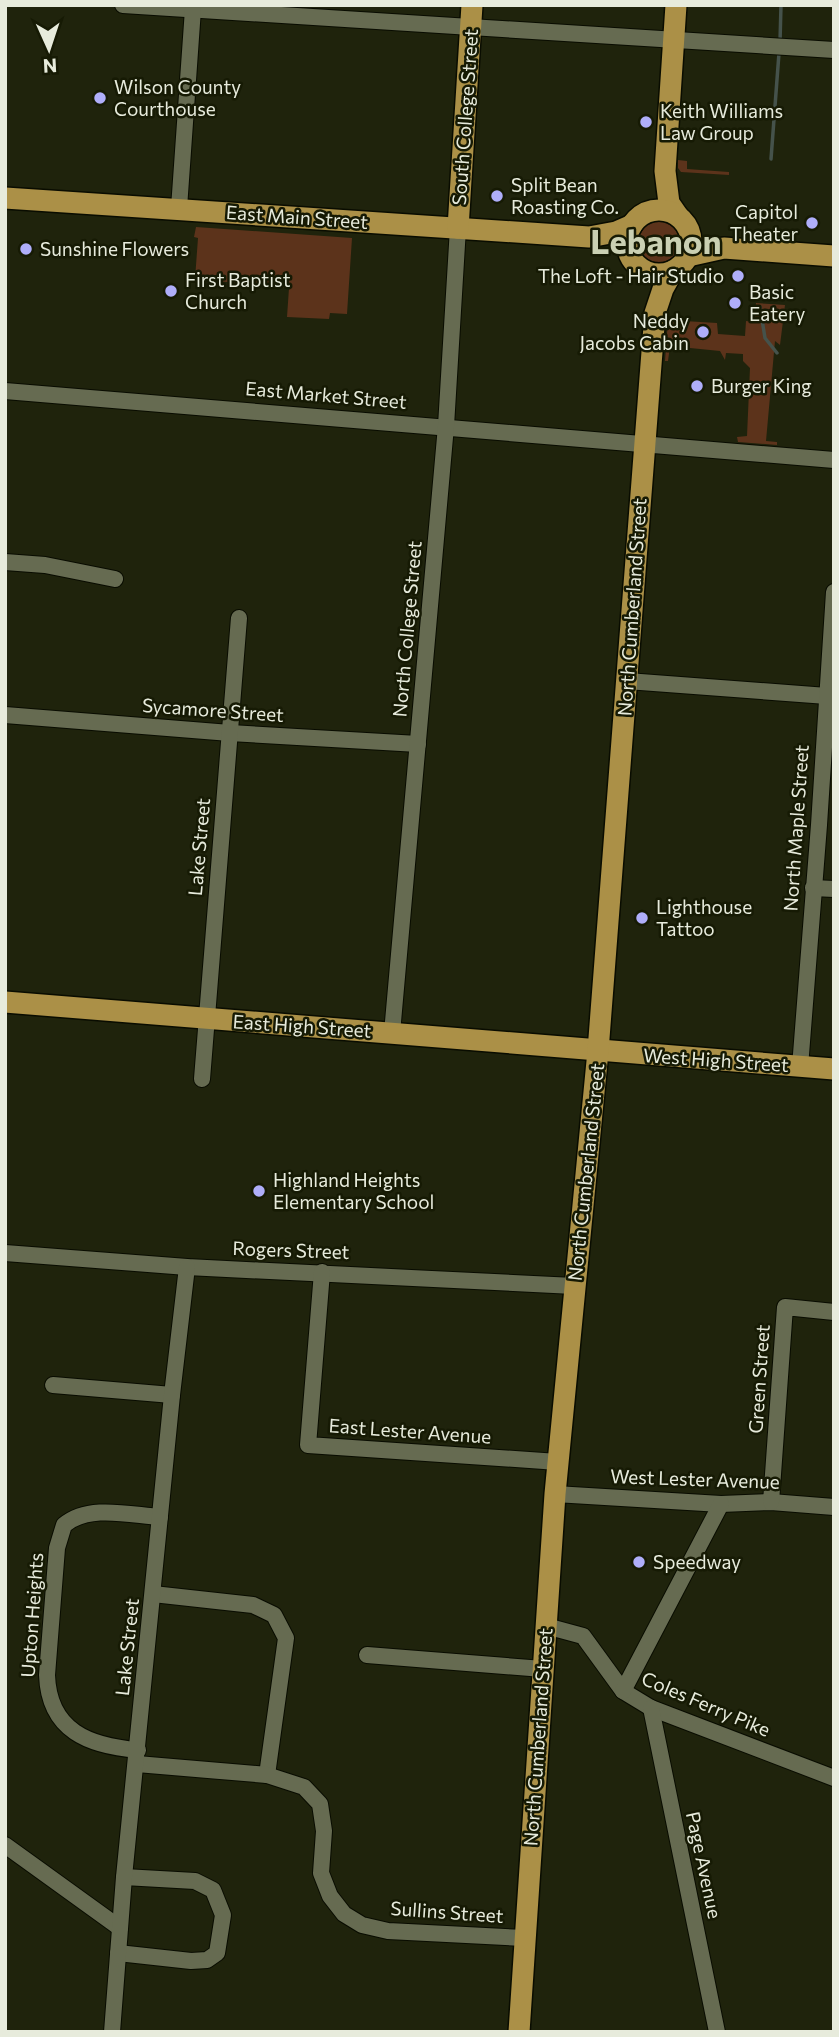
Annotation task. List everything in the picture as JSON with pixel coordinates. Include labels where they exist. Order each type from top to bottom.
[{"type":"main road","name":"South College Street","points":[[458,228],[472,5]]},
{"type":"main road","points":[[676,5],[665,171],[669,203],[683,223],[691,243],[681,263]]},
{"type":"main road","points":[[665,171],[650,205],[636,221],[627,245],[636,264],[657,274],[724,248],[834,256]]},
{"type":"main road","name":"East Main Street","points":[[5,198],[589,237],[617,232],[636,221]]},
{"type":"main road","points":[[636,221],[659,210],[724,248]]},
{"type":"main road","name":"East Main Street","points":[[589,237],[622,251],[636,264]]},
{"type":"main road","name":"North Cumberland Street","points":[[519,2032],[555,1494],[598,1051],[655,313],[663,289],[681,263]]},
{"type":"main road","name":"North Cumberland Street","points":[[636,264],[655,313]]},
{"type":"main road","name":"East High Street","points":[[5,1002],[598,1051]]},
{"type":"main road","name":"West High Street","points":[[598,1051],[834,1069]]},
{"type":"street","points":[[123,5],[834,50]]},
{"type":"street","points":[[178,208],[193,9]]},
{"type":"street","name":"North College Street","points":[[392,1033],[446,426],[458,228]]},
{"type":"street","name":"East Market Street","points":[[5,391],[834,460]]},
{"type":"street","points":[[5,562],[46,565],[115,579]]},
{"type":"street","name":"North Maple Street","points":[[800,1067],[834,592]]},
{"type":"street","name":"Lake Street","points":[[202,1079],[239,618]]},
{"type":"street","points":[[627,681],[827,696]]},
{"type":"street","name":"Sycamore Street","points":[[5,715],[230,733],[418,744]]},
{"type":"street","points":[[813,888],[834,889]]},
{"type":"street","name":"Rogers Street","points":[[5,1253],[187,1267],[575,1286]]},
{"type":"street","name":"Lake Street","points":[[112,2032],[124,1877],[187,1267]]},
{"type":"street","name":"East Lester Avenue","points":[[322,1272],[308,1445],[558,1462]]},
{"type":"street","name":"Green Street","points":[[771,1502],[785,1307],[834,1312]]},
{"type":"street","points":[[53,1385],[172,1395]]},
{"type":"street","name":"West Lester Avenue","points":[[555,1494],[721,1504],[771,1502],[834,1507]]},
{"type":"street","points":[[623,1691],[721,1504]]},
{"type":"street","name":"Upton Heights","points":[[137,1757],[96,1744],[69,1727],[52,1707],[47,1692],[47,1675],[57,1548],[64,1525],[82,1515],[98,1513],[160,1517]]},
{"type":"street","points":[[153,1594],[253,1605],[274,1615],[286,1638],[267,1775]]},
{"type":"street","name":"Coles Ferry Pike","points":[[546,1626],[583,1636],[623,1691],[651,1708],[834,1778]]},
{"type":"street","points":[[367,1655],[543,1669]]},
{"type":"street","name":"Page Avenue","points":[[651,1708],[717,2032]]},
{"type":"street","name":"Sullins Street","points":[[137,1757],[267,1775],[304,1787],[320,1804],[324,1831],[321,1873],[330,1896],[344,1914],[362,1925],[388,1931],[524,1938]]},
{"type":"street","points":[[5,1845],[120,1928]]},
{"type":"street","points":[[118,1953],[191,1961],[207,1960],[217,1953],[223,1915],[213,1889],[195,1881],[124,1877]]},
{"type":"shaded area","points":[[678,160],[687,161],[687,169],[729,172],[729,175],[681,172]]},
{"type":"shaded area","points":[[659,222],[673,228],[679,242],[673,256],[659,262],[645,256],[639,242],[645,228]]},
{"type":"shaded area","points":[[196,227],[352,238],[347,314],[330,313],[329,319],[287,317],[289,288],[195,279],[198,238],[194,237]]},
{"type":"shaded area","points":[[756,303],[785,305],[780,345],[775,341],[766,441],[777,442],[777,445],[738,442],[737,437],[747,436],[750,368],[743,361],[743,354],[726,353],[725,360],[720,351],[670,346],[668,361],[665,361],[668,320],[717,323],[718,334],[745,336],[746,321],[754,322]]},
{"type":"waterway","points":[[780,42],[781,5]]},
{"type":"waterway","points":[[771,159],[779,53]]},
{"type":"waterway","points":[[760,307],[765,338],[777,353]]},
{"type":"place","name":"Wilson County Courthouse","points":[[100,98]]},
{"type":"place","name":"Keith Williams Law Group","points":[[646,122]]},
{"type":"place","name":"Split Bean Roasting Co.","points":[[497,196]]},
{"type":"place","name":"Capitol Theater","points":[[812,223]]},
{"type":"place","name":"Sunshine Flowers","points":[[26,249]]},
{"type":"place","name":"The Loft - Hair Studio","points":[[738,276]]},
{"type":"place","name":"First Baptist Church","points":[[171,291]]},
{"type":"place","name":"Basic Eatery","points":[[735,303]]},
{"type":"place","name":"Neddy Jacobs Cabin","points":[[703,332]]},
{"type":"place","name":"Burger King","points":[[697,386]]},
{"type":"place","name":"Lighthouse Tattoo","points":[[642,918]]},
{"type":"place","name":"Highland Heights Elementary School","points":[[259,1191]]},
{"type":"place","name":"Speedway","points":[[639,1562]]},
{"type":"district","name":"Lebanon","points":[[656,242]]}]
